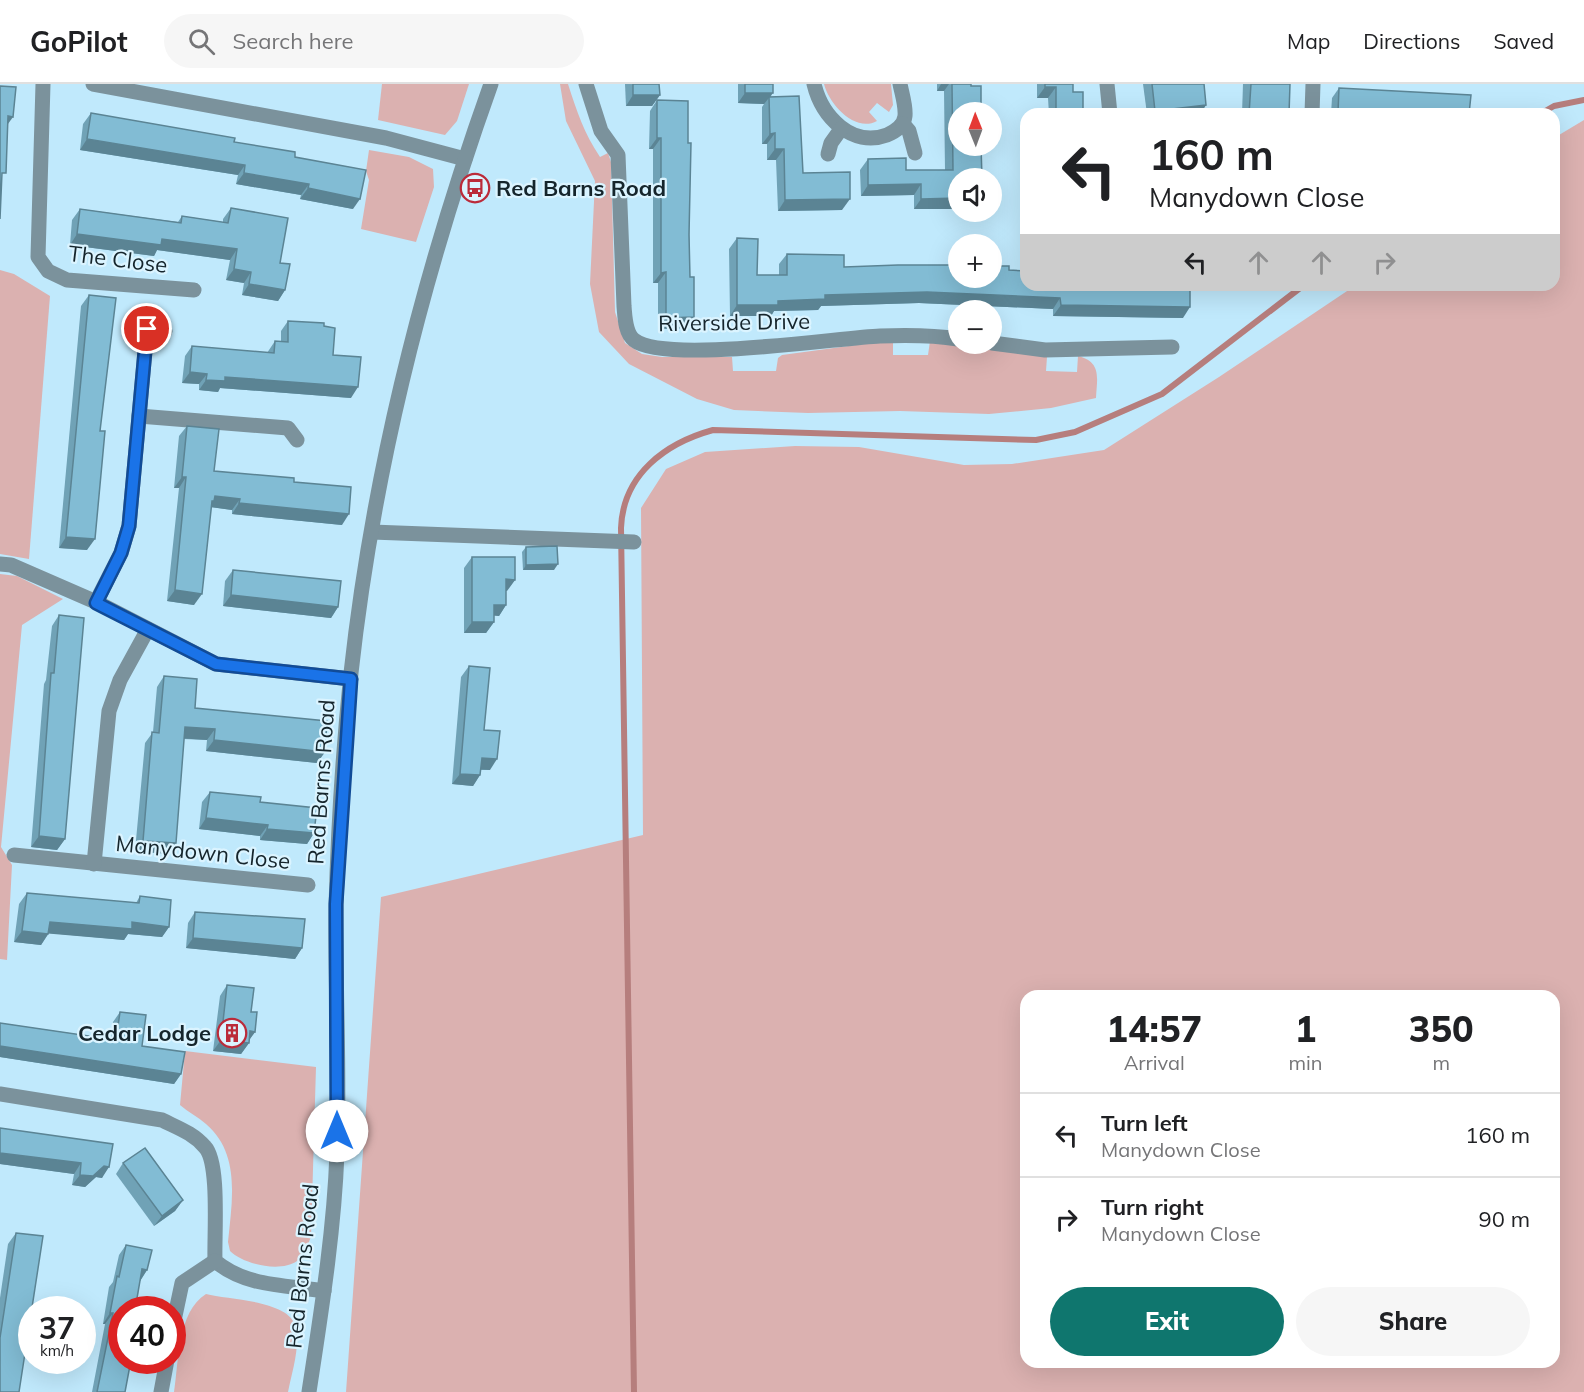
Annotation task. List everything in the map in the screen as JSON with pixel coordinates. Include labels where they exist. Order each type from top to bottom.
[{"type":"street","name":"The Close","points":[[43,84],[38,257],[48,271],[67,280],[194,290]]},
{"type":"street","points":[[93,84],[144,89],[387,138],[465,159]]},
{"type":"street","name":"Red Barns Road","points":[[309,1392],[324,1291],[337,1154],[336,904],[351,679],[372,532],[405,369],[465,159],[491,84]]},
{"type":"street","name":"Riverside Drive","points":[[586,84],[600,131],[618,155],[624,306],[627,329],[632,339],[643,345],[679,349],[782,347],[880,336],[948,339]]},
{"type":"street","points":[[814,84],[818,99],[841,129],[862,138],[876,139],[895,132],[903,124],[906,114],[900,84]]},
{"type":"street","points":[[1107,84],[1109,108]]},
{"type":"street","points":[[1312,108],[1313,84]]},
{"type":"street","points":[[903,124],[909,131],[915,153]]},
{"type":"street","points":[[828,154],[831,143],[841,129]]},
{"type":"street","points":[[96,603],[121,553],[129,526],[147,329],[165,331]]},
{"type":"street","points":[[1002,344],[1045,350],[1172,347]]},
{"type":"street","points":[[139,416],[288,428],[297,440]]},
{"type":"street","points":[[372,532],[634,542]]},
{"type":"street","points":[[0,564],[11,565],[96,603],[216,664],[351,679]]},
{"type":"street","name":"Manydown Close","points":[[94,864],[109,711],[120,680],[148,629]]},
{"type":"street","name":"Manydown Close","points":[[14,855],[308,885]]},
{"type":"street","points":[[0,1094],[162,1120],[187,1131],[207,1148],[214,1166],[215,1261],[231,1275],[259,1283],[324,1291]]},
{"type":"street","points":[[179,1296],[182,1283],[215,1261]]},
{"type":"street","points":[[161,1392],[164,1374]]},
{"type":"shaded area","points":[[382,84],[469,84],[457,121],[445,135],[378,120]]},
{"type":"shaded area","points":[[560,84],[568,84],[590,139],[600,157],[608,153],[611,162],[615,312],[625,343],[642,354],[662,357],[732,357],[733,371],[776,371],[778,358],[782,355],[893,340],[893,355],[928,355],[930,341],[948,343],[948,354],[1002,354],[1002,351],[1047,357],[1046,371],[1077,372],[1078,356],[1091,362],[1095,367],[1096,398],[1051,408],[989,414],[900,411],[808,413],[734,410],[697,399],[629,364],[599,332],[590,284],[595,181],[566,121]]},
{"type":"shaded area","points":[[824,84],[891,84],[893,105],[889,112],[877,103],[869,112],[877,121],[869,124],[860,123],[844,115],[837,108]]},
{"type":"shaded area","points":[[1584,120],[1584,1392],[346,1392],[381,897],[643,835],[641,508],[666,469],[705,452],[795,446],[859,447],[964,465],[1012,464],[1104,450],[1219,377],[1347,291],[1560,291],[1560,134]]},
{"type":"shaded area","points":[[369,150],[409,157],[433,169],[434,187],[416,242],[361,229],[369,180],[366,171]]},
{"type":"shaded area","points":[[0,270],[14,274],[50,296],[29,559],[0,554]]},
{"type":"shaded area","points":[[0,574],[17,576],[63,599],[22,625],[1,847],[12,865],[7,960],[0,959]]},
{"type":"shaded area","points":[[185,1051],[316,1067],[311,1237],[300,1259],[290,1265],[272,1267],[252,1263],[230,1251],[228,1242],[232,1179],[229,1164],[225,1149],[217,1136],[206,1124],[180,1105]]},
{"type":"shaded area","points":[[206,1294],[258,1303],[283,1312],[292,1319],[296,1328],[297,1344],[288,1392],[174,1392],[176,1374],[186,1374],[186,1320],[197,1302]]},
{"type":"building","points":[[633,84],[659,84],[660,95],[633,95]]},
{"type":"building","points":[[745,84],[773,84],[773,93],[745,93]]},
{"type":"building","points":[[952,84],[981,86],[981,102],[952,102]]},
{"type":"building","points":[[1045,84],[1073,84],[1073,92],[1083,92],[1083,108],[1056,108],[1056,87],[1045,87]]},
{"type":"building","points":[[1152,84],[1204,84],[1206,105],[1155,108]]},
{"type":"building","points":[[1251,84],[1290,84],[1289,108],[1249,108]]},
{"type":"building","points":[[0,86],[16,87],[13,117],[8,116],[6,173],[2,173],[0,219]]},
{"type":"building","points":[[1339,88],[1471,95],[1470,108],[1338,108]]},
{"type":"building","points":[[799,96],[803,173],[850,172],[850,199],[785,200],[784,149],[775,149],[775,133],[770,134],[769,97]]},
{"type":"building","points":[[657,100],[688,101],[688,143],[691,143],[690,277],[694,277],[694,317],[666,318],[666,272],[661,273],[661,138],[657,138]]},
{"type":"building","points":[[91,113],[235,138],[234,142],[295,152],[295,157],[366,170],[360,199],[308,188],[309,184],[244,173],[245,165],[87,139]]},
{"type":"building","points":[[953,156],[981,156],[982,168],[953,168]]},
{"type":"building","points":[[906,158],[906,170],[948,170],[948,198],[921,199],[921,184],[868,185],[868,159]]},
{"type":"building","points":[[231,208],[288,218],[280,263],[290,264],[285,290],[249,284],[251,272],[234,269],[237,249],[162,239],[161,245],[77,234],[80,209],[181,223],[182,216],[228,223]]},
{"type":"building","points":[[737,238],[758,239],[757,275],[787,275],[787,254],[844,255],[844,267],[948,265],[948,288],[1002,288],[1002,266],[1009,266],[1009,270],[1020,271],[1020,291],[1190,291],[1190,307],[1061,305],[1060,298],[927,292],[825,295],[825,299],[778,301],[778,305],[737,305]]},
{"type":"building","points":[[89,295],[116,298],[100,431],[105,431],[95,539],[66,537]]},
{"type":"building","points":[[288,321],[324,323],[324,326],[335,328],[333,355],[361,357],[358,387],[225,377],[225,381],[206,380],[207,374],[190,372],[192,346],[274,353],[275,341],[288,342]]},
{"type":"building","points":[[187,426],[219,429],[214,471],[294,478],[294,482],[351,487],[349,514],[239,503],[240,499],[215,496],[212,501],[202,594],[175,590],[186,477],[182,477]]},
{"type":"building","points":[[557,546],[558,564],[526,565],[526,547]]},
{"type":"building","points":[[472,557],[515,557],[515,580],[506,579],[506,605],[494,605],[494,622],[472,622]]},
{"type":"building","points":[[233,570],[341,581],[338,607],[231,595]]},
{"type":"building","points":[[59,615],[84,618],[65,839],[39,836],[51,673],[54,673]]},
{"type":"building","points":[[469,666],[490,668],[484,730],[500,731],[497,759],[482,758],[480,775],[460,774]]},
{"type":"building","points":[[164,676],[197,679],[195,708],[327,721],[325,752],[214,740],[215,729],[185,727],[176,843],[143,841],[152,732],[159,733]]},
{"type":"building","points":[[210,792],[261,797],[260,802],[317,808],[314,833],[267,829],[268,825],[206,818]]},
{"type":"building","points":[[27,893],[139,903],[140,896],[171,900],[169,927],[132,922],[132,929],[50,922],[48,934],[22,931]]},
{"type":"building","points":[[195,912],[305,919],[302,948],[193,938]]},
{"type":"building","name":"Cedar Lodge","points":[[227,985],[254,988],[251,1012],[257,1012],[255,1032],[250,1031],[249,1043],[221,1040]]},
{"type":"building","points":[[120,1012],[146,1015],[142,1046],[185,1052],[181,1074],[0,1046],[0,1023],[116,1040]]},
{"type":"building","points":[[0,1128],[113,1144],[109,1167],[104,1166],[93,1176],[80,1175],[81,1163],[0,1153]]},
{"type":"building","points":[[145,1148],[183,1200],[162,1216],[123,1163]]},
{"type":"building","points":[[16,1233],[43,1236],[34,1296],[18,1296],[18,1374],[22,1374],[19,1392],[0,1392],[0,1338]]},
{"type":"building","points":[[126,1245],[152,1250],[147,1270],[142,1269],[137,1296],[113,1296],[117,1276],[119,1277]]},
{"type":"building","points":[[108,1338],[108,1374],[128,1374],[125,1392],[97,1392]]},
{"type":"waterway","points":[[1550,108],[1584,100]]},
{"type":"waterway","points":[[634,1392],[621,528],[624,509],[639,477],[664,452],[679,443],[713,430],[1036,440],[1075,432],[1162,394],[1296,291]]},
{"type":"place","name":"Red Barns Road","points":[[475,188]]},
{"type":"place","name":"Cedar Lodge","points":[[232,1033]]},
{"type":"route","points":[[147,329],[129,526],[121,553],[96,603],[216,664],[351,679],[336,904],[337,1131]]}]
